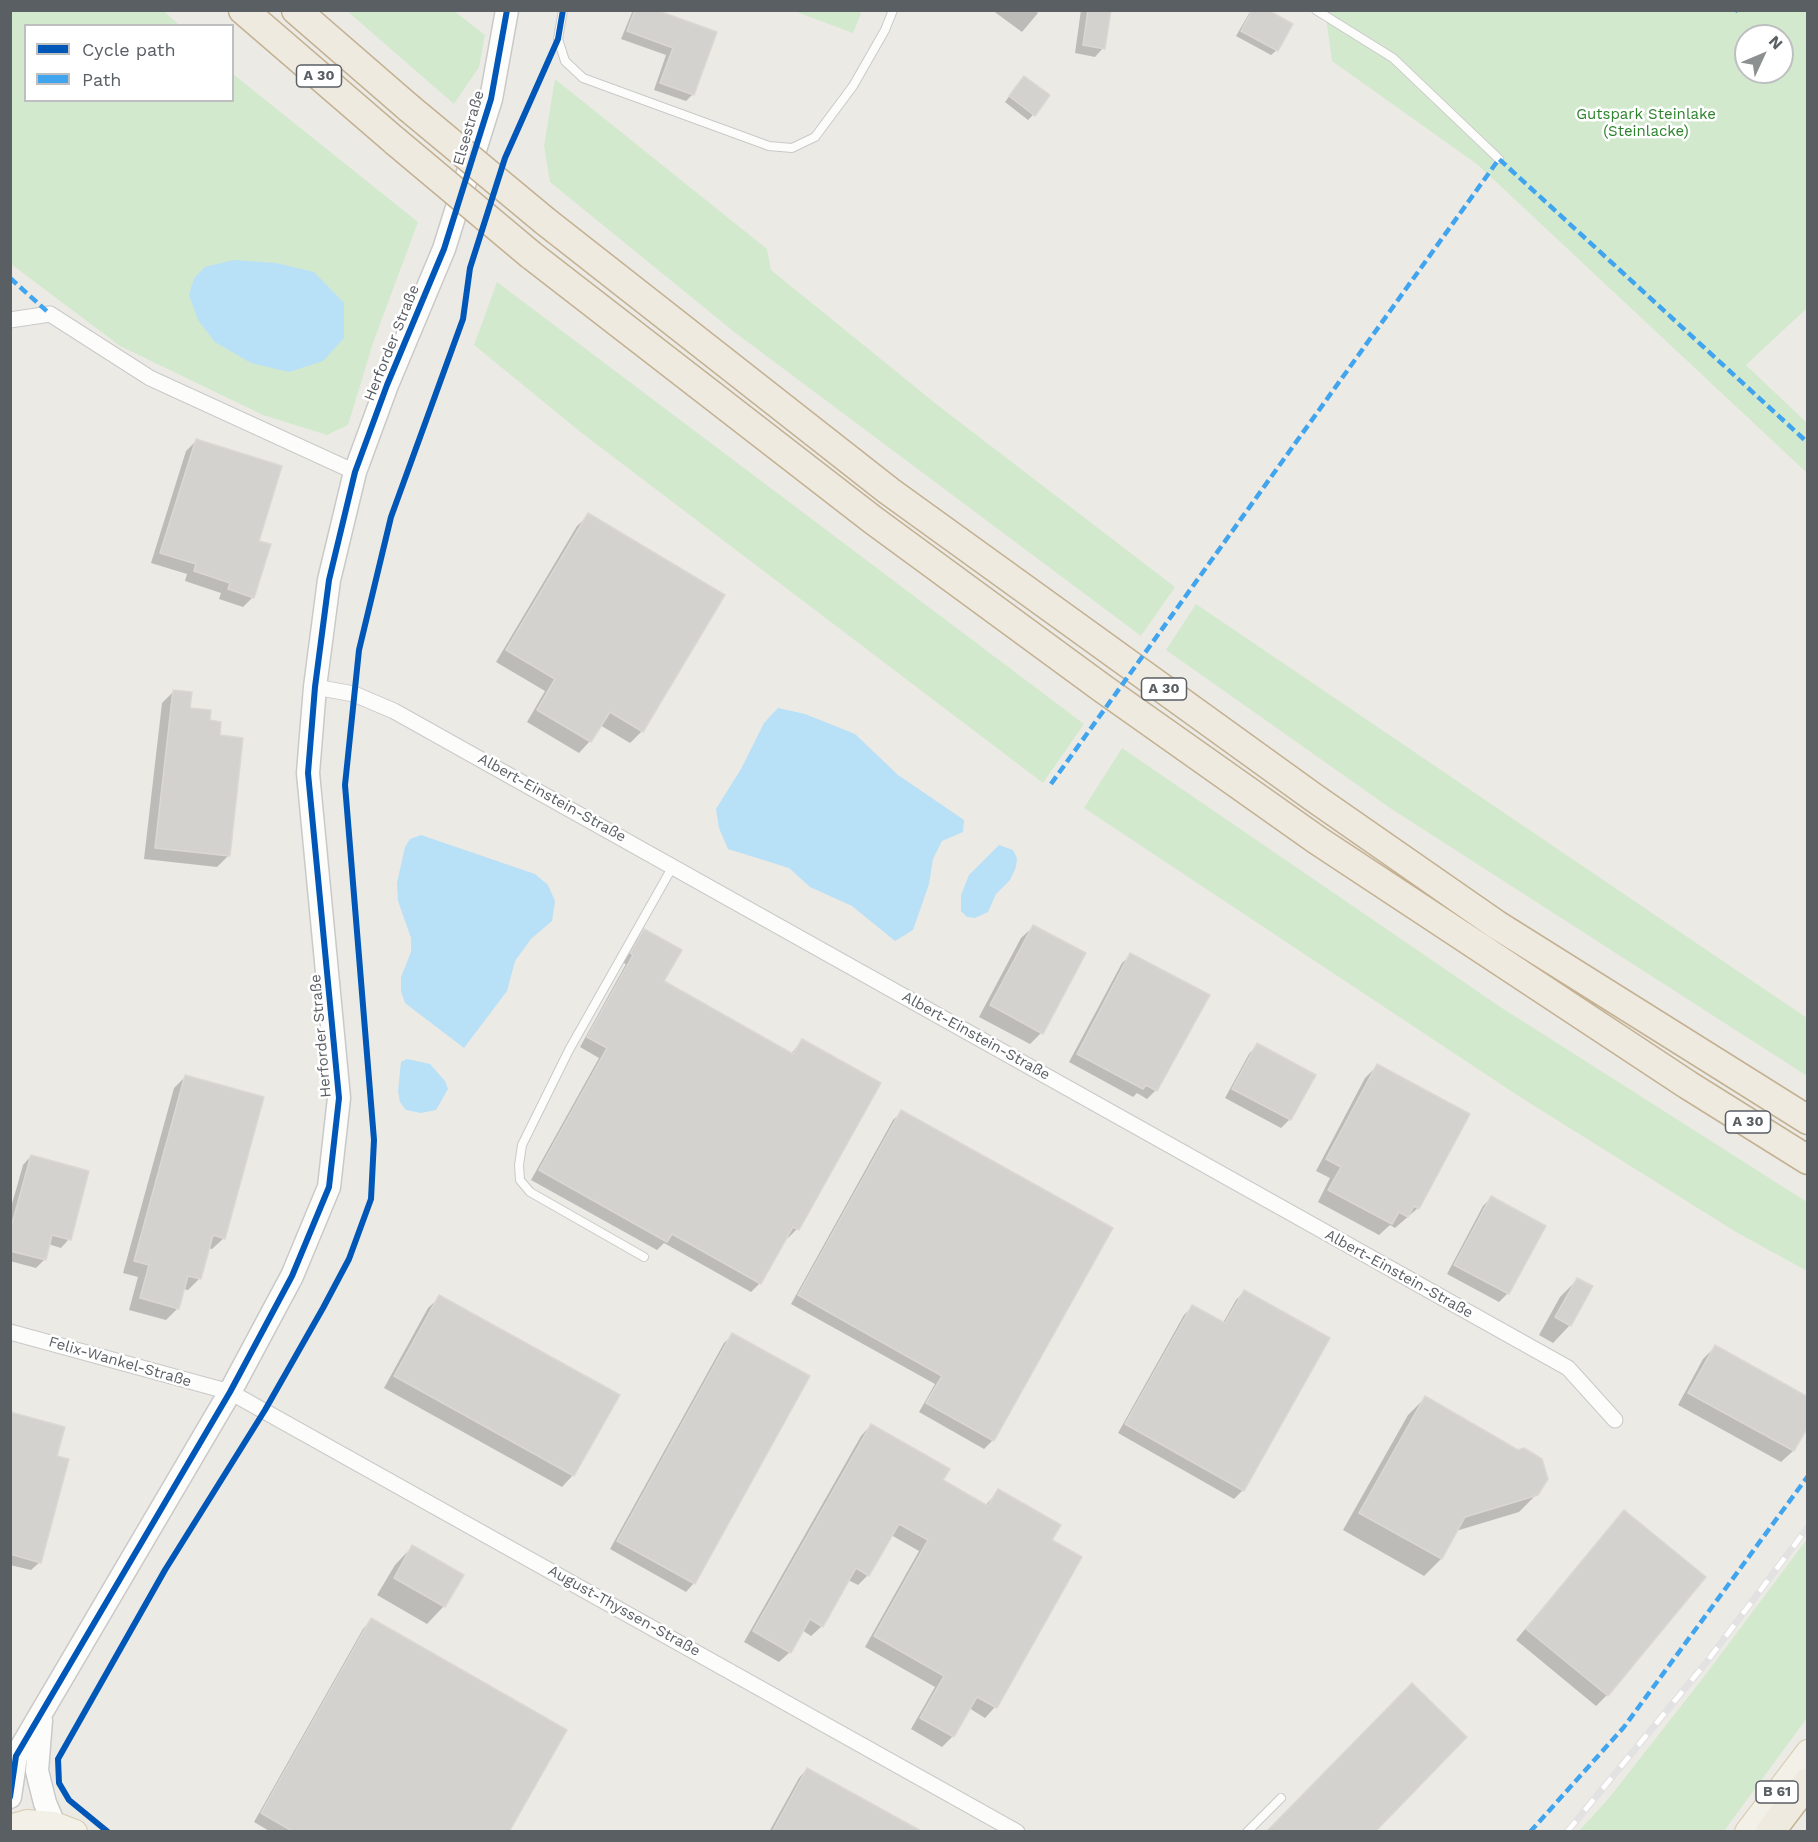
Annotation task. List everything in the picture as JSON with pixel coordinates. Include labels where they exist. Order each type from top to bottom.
[{"type":"highway","name":"A 30","points":[[243,10],[531,255],[873,520],[1102,688],[1317,840],[1678,1079],[1808,1160]]},
{"type":"highway","name":"A 30","points":[[296,10],[545,221],[889,491],[1313,797],[1497,925],[1808,1120]]},
{"type":"highway","points":[[1770,1832],[1808,1782]]},
{"type":"main road","name":"B 61","points":[[1747,1832],[1808,1752]]},
{"type":"main road","points":[[10,1827],[27,1822],[65,1828]]},
{"type":"street","name":"Elsestraße","points":[[444,249],[491,99],[507,10]]},
{"type":"street","name":"Herforder Straße","points":[[10,1797],[16,1756],[230,1392],[292,1276],[329,1187],[339,1098],[308,773],[315,687],[329,580],[355,472],[387,386],[444,249]]},
{"type":"street","points":[[10,320],[50,314],[150,378],[355,472]]},
{"type":"street","name":"Albert-Einstein-Straße","points":[[315,687],[354,694],[394,711],[1568,1368],[1614,1420]]},
{"type":"street","name":"Felix-Wankel-Straße","points":[[10,1332],[230,1392]]},
{"type":"street","name":"August-Thyssen-Straße","points":[[230,1392],[1017,1832]]},
{"type":"street","name":"Herforder Straße","points":[[41,1716],[37,1771],[45,1803],[65,1828]]},
{"type":"lane","points":[[563,10],[558,39],[565,62],[583,78],[769,146],[792,148],[815,137],[853,86],[885,30],[893,10]]},
{"type":"lane","points":[[1316,10],[1393,58],[1499,159]]},
{"type":"lane","points":[[644,1257],[530,1192],[520,1180],[519,1165],[522,1144],[569,1050],[673,866]]},
{"type":"lane","points":[[1247,1832],[1281,1798]]},
{"type":"green space","points":[[11,11],[164,11],[178,24],[24,24],[24,102],[234,102],[234,75],[418,222],[373,343],[348,425],[327,435],[263,415],[120,346],[11,264]]},
{"type":"green space","points":[[347,11],[454,11],[485,35],[479,67],[454,104]]},
{"type":"green space","points":[[794,11],[862,11],[853,33]]},
{"type":"green space","name":"Gutspark Steinlake (Steinlacke)","points":[[1325,11],[1807,11],[1807,308],[1746,365],[1807,423],[1807,473],[1478,165],[1332,61]]},
{"type":"green space","points":[[555,79],[767,249],[771,270],[940,407],[1175,587],[1141,636],[733,331],[550,182],[544,146]]},
{"type":"green space","points":[[497,282],[1084,724],[1043,783],[583,434],[474,345]]},
{"type":"green space","points":[[1196,604],[1807,1018],[1807,1076],[1390,808],[1166,650]]},
{"type":"green space","points":[[1122,748],[1499,1006],[1807,1202],[1807,1271],[1736,1232],[1520,1097],[1084,808]]},
{"type":"green space","points":[[1807,1539],[1807,1718],[1724,1831],[1579,1831],[1609,1798],[1703,1678]]},
{"type":"water","points":[[234,260],[276,263],[314,272],[344,303],[344,338],[323,361],[289,372],[251,363],[215,342],[198,320],[189,295],[194,278],[205,267]]},
{"type":"water","points":[[778,708],[805,714],[855,734],[898,775],[964,820],[963,832],[942,841],[933,859],[929,884],[913,930],[895,941],[852,906],[810,887],[789,868],[728,849],[719,828],[716,809],[741,769],[764,723]]},
{"type":"water","points":[[421,835],[535,874],[548,885],[555,901],[552,921],[531,939],[515,961],[507,991],[464,1048],[405,1003],[401,991],[401,977],[411,952],[411,938],[398,901],[397,883],[405,847],[410,839]]},
{"type":"water","points":[[999,845],[1013,850],[1017,858],[1016,867],[1010,880],[996,894],[988,912],[975,918],[967,917],[961,911],[961,895],[969,875]]},
{"type":"water","points":[[407,1059],[430,1064],[445,1081],[448,1089],[436,1110],[421,1113],[406,1110],[400,1102],[398,1091],[401,1062]]},
{"type":"building","points":[[635,10],[656,10],[717,32],[694,95],[660,83],[673,48],[627,31]]},
{"type":"building","points":[[1088,10],[1111,10],[1105,49],[1083,45]]},
{"type":"building","points":[[1252,10],[1268,10],[1293,24],[1278,51],[1241,31]]},
{"type":"building","points":[[1024,76],[1050,95],[1035,116],[1009,96]]},
{"type":"building","points":[[196,439],[282,466],[259,541],[271,544],[254,598],[228,589],[230,583],[194,571],[196,564],[160,553]]},
{"type":"building","points":[[588,513],[725,595],[643,732],[610,712],[591,742],[537,710],[555,679],[506,650]]},
{"type":"building","points":[[173,690],[192,692],[190,708],[211,710],[210,720],[221,722],[220,735],[243,738],[230,856],[155,848]]},
{"type":"building","points":[[1033,925],[1086,953],[1043,1034],[990,1005]]},
{"type":"building","points":[[644,929],[682,950],[664,981],[793,1054],[802,1039],[881,1083],[799,1230],[793,1227],[761,1284],[672,1234],[667,1242],[539,1170],[607,1048],[587,1037],[633,955],[630,953]]},
{"type":"building","points":[[1130,953],[1210,995],[1157,1091],[1146,1085],[1143,1089],[1077,1054]]},
{"type":"building","points":[[1257,1043],[1316,1075],[1291,1120],[1232,1089]]},
{"type":"building","points":[[1377,1064],[1470,1114],[1419,1209],[1414,1206],[1408,1217],[1399,1212],[1392,1224],[1328,1190],[1341,1167],[1326,1159]]},
{"type":"building","points":[[185,1075],[264,1097],[225,1239],[213,1235],[201,1279],[188,1276],[179,1309],[140,1298],[149,1265],[134,1261]]},
{"type":"building","points":[[901,1110],[1113,1228],[994,1441],[926,1403],[942,1376],[798,1295]]},
{"type":"building","points":[[31,1155],[89,1171],[71,1240],[52,1235],[46,1260],[10,1251],[10,1231]]},
{"type":"building","points":[[1491,1196],[1546,1226],[1509,1294],[1454,1265]]},
{"type":"building","points":[[1577,1278],[1593,1286],[1571,1326],[1555,1317]]},
{"type":"building","points":[[1244,1290],[1330,1338],[1244,1491],[1125,1424],[1192,1305],[1225,1323]]},
{"type":"building","points":[[439,1295],[620,1395],[574,1476],[394,1376]]},
{"type":"building","points":[[732,1333],[810,1376],[695,1584],[617,1541]]},
{"type":"building","points":[[1715,1345],[1808,1397],[1808,1427],[1794,1451],[1688,1393]]},
{"type":"building","points":[[1425,1396],[1518,1450],[1524,1448],[1542,1459],[1548,1479],[1538,1495],[1465,1517],[1442,1559],[1359,1513]]},
{"type":"building","points":[[10,1412],[65,1427],[57,1456],[69,1459],[41,1563],[10,1554]]},
{"type":"building","points":[[871,1424],[950,1469],[943,1480],[988,1506],[998,1489],[1061,1525],[1052,1540],[1082,1557],[997,1708],[977,1697],[954,1737],[920,1718],[944,1676],[874,1636],[928,1540],[899,1524],[869,1576],[856,1568],[823,1627],[810,1619],[791,1653],[753,1631]]},
{"type":"building","points":[[1624,1510],[1706,1577],[1608,1696],[1526,1629]]},
{"type":"building","points":[[412,1545],[464,1575],[445,1607],[394,1578]]},
{"type":"building","points":[[371,1618],[567,1730],[509,1832],[294,1832],[261,1813]]},
{"type":"building","points":[[1412,1683],[1467,1737],[1375,1832],[1266,1832]]},
{"type":"building","points":[[807,1768],[923,1832],[772,1832]]},
{"type":"railway","points":[[1567,1832],[1705,1664],[1808,1527]]},
{"type":"marked path","points":[[1051,784],[1499,159],[1808,443]]},
{"type":"marked path","points":[[10,278],[50,314]]},
{"type":"marked path","points":[[1530,1832],[1624,1727],[1808,1476]]},
{"type":"cycle path","points":[[10,1797],[16,1756],[230,1392],[292,1276],[329,1187],[339,1098],[308,773],[315,687],[329,580],[355,472],[387,385],[444,249],[491,99],[507,10]]},
{"type":"cycle path","points":[[108,1832],[69,1800],[59,1783],[58,1759],[165,1570],[265,1410],[323,1308],[349,1259],[371,1199],[374,1140],[345,785],[359,650],[391,517],[463,319],[470,268],[505,158],[558,39],[563,10]]}]
